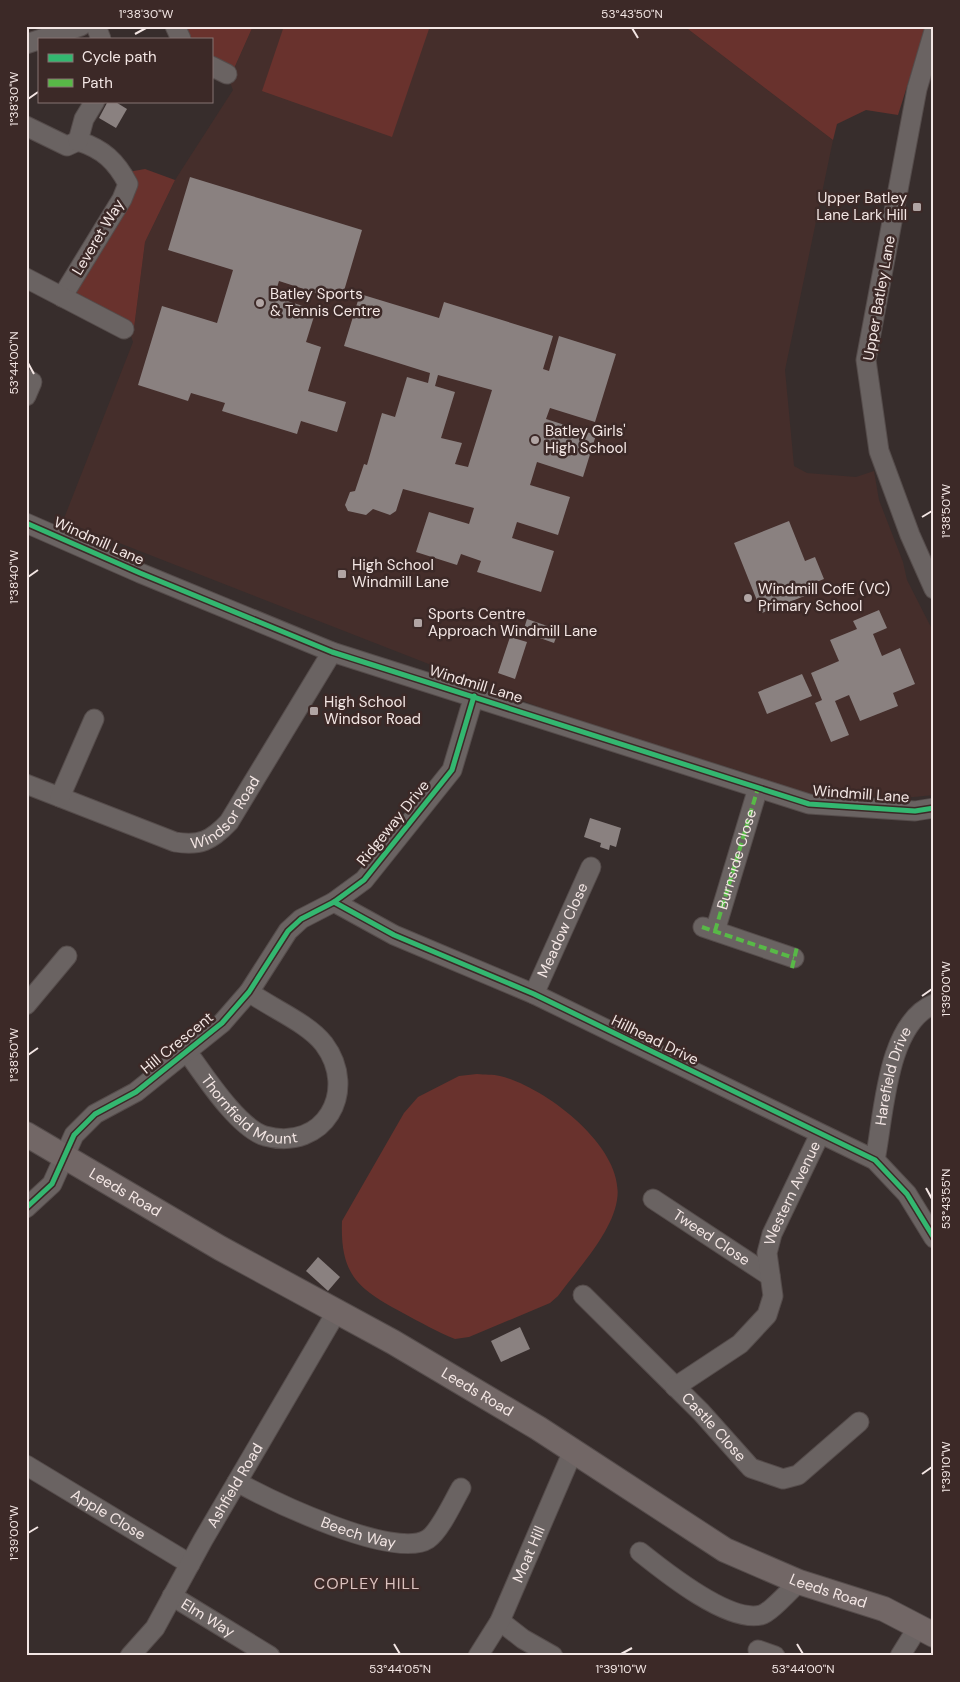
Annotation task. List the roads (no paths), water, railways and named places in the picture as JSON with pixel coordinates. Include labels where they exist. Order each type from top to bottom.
[{"type":"main road","name":"Leeds Road","points":[[26,1134],[220,1248],[538,1428],[725,1550],[799,1582],[884,1609],[926,1631]]},
{"type":"street","points":[[44,38],[80,26]]},
{"type":"street","points":[[96,26],[101,38]]},
{"type":"street","points":[[175,26],[181,38]]},
{"type":"street","name":"Upper Batley Lane","points":[[934,31],[917,89],[866,360],[879,451],[910,535],[934,588]]},
{"type":"street","points":[[26,44],[38,40]]},
{"type":"street","points":[[78,141],[84,119],[94,102]]},
{"type":"street","name":"Leveret Way","points":[[26,126],[67,146],[78,141],[95,146],[118,165],[128,184],[122,199],[62,298]]},
{"type":"street","points":[[26,278],[124,329]]},
{"type":"street","points":[[26,379],[32,382],[26,396]]},
{"type":"street","name":"Windmill Lane","points":[[26,523],[140,573],[332,652],[758,788],[810,804],[915,811],[934,808]]},
{"type":"street","name":"Windsor Road","points":[[26,784],[174,842],[194,845],[216,836],[229,822],[332,652]]},
{"type":"street","name":"Ridgeway Drive","points":[[288,931],[301,919],[334,902],[364,880],[452,770],[474,696]]},
{"type":"street","points":[[60,797],[94,719]]},
{"type":"street","name":"Burnside Close","points":[[758,788],[708,929],[794,957]]},
{"type":"street","name":"Meadow Close","points":[[534,994],[591,867]]},
{"type":"street","name":"Hillhead Drive","points":[[334,902],[394,935],[534,994],[875,1160],[907,1194],[934,1238]]},
{"type":"street","name":"Hill Crescent","points":[[26,1208],[52,1184],[74,1135],[95,1114],[136,1092],[222,1023],[249,992],[288,931]]},
{"type":"street","points":[[26,1005],[68,956]]},
{"type":"street","name":"Thornfield Mount","points":[[188,1052],[239,1117],[250,1128],[264,1136],[286,1138],[312,1132],[320,1127],[328,1118],[338,1095],[339,1079],[331,1054],[310,1031],[249,992]]},
{"type":"street","name":"Harefield Drive","points":[[875,1160],[895,1056],[912,1020],[934,1004]]},
{"type":"street","name":"Western Avenue","points":[[675,1387],[740,1344],[757,1328],[767,1315],[773,1296],[767,1253],[772,1234],[820,1134]]},
{"type":"street","name":"Tweed Close","points":[[653,1200],[770,1276]]},
{"type":"street","name":"Castle Close","points":[[583,1295],[675,1387],[751,1468],[783,1479],[798,1475],[859,1422]]},
{"type":"street","name":"Ashfield Road","points":[[130,1656],[155,1628],[336,1312]]},
{"type":"street","name":"Moat Hill","points":[[478,1656],[500,1622],[573,1451]]},
{"type":"street","name":"Apple Close","points":[[26,1465],[190,1564]]},
{"type":"street","name":"Beech Way","points":[[237,1482],[310,1517],[373,1538],[393,1543],[412,1544],[422,1542],[434,1534],[461,1488]]},
{"type":"street","points":[[640,1552],[681,1584],[707,1600],[748,1616],[764,1615],[799,1582]]},
{"type":"street","name":"Elm Way","points":[[172,1596],[270,1656]]},
{"type":"street","points":[[500,1622],[523,1639],[552,1656]]},
{"type":"street","points":[[900,1656],[926,1631]]},
{"type":"place","name":"Upper Batley Lane Lark Hill","points":[[917,207]]},
{"type":"place","name":"Batley Sports & Tennis Centre","points":[[260,303]]},
{"type":"place","name":"Batley Girls' High School","points":[[535,440]]},
{"type":"place","name":"High School Windmill Lane","points":[[342,574]]},
{"type":"place","name":"Windmill CofE (VC) Primary School","points":[[748,598]]},
{"type":"place","name":"Sports Centre Approach Windmill Lane","points":[[418,623]]},
{"type":"place","name":"High School Windsor Road","points":[[314,711]]},
{"type":"district","name":"COPLEY HILL","points":[[367,1583]]}]
